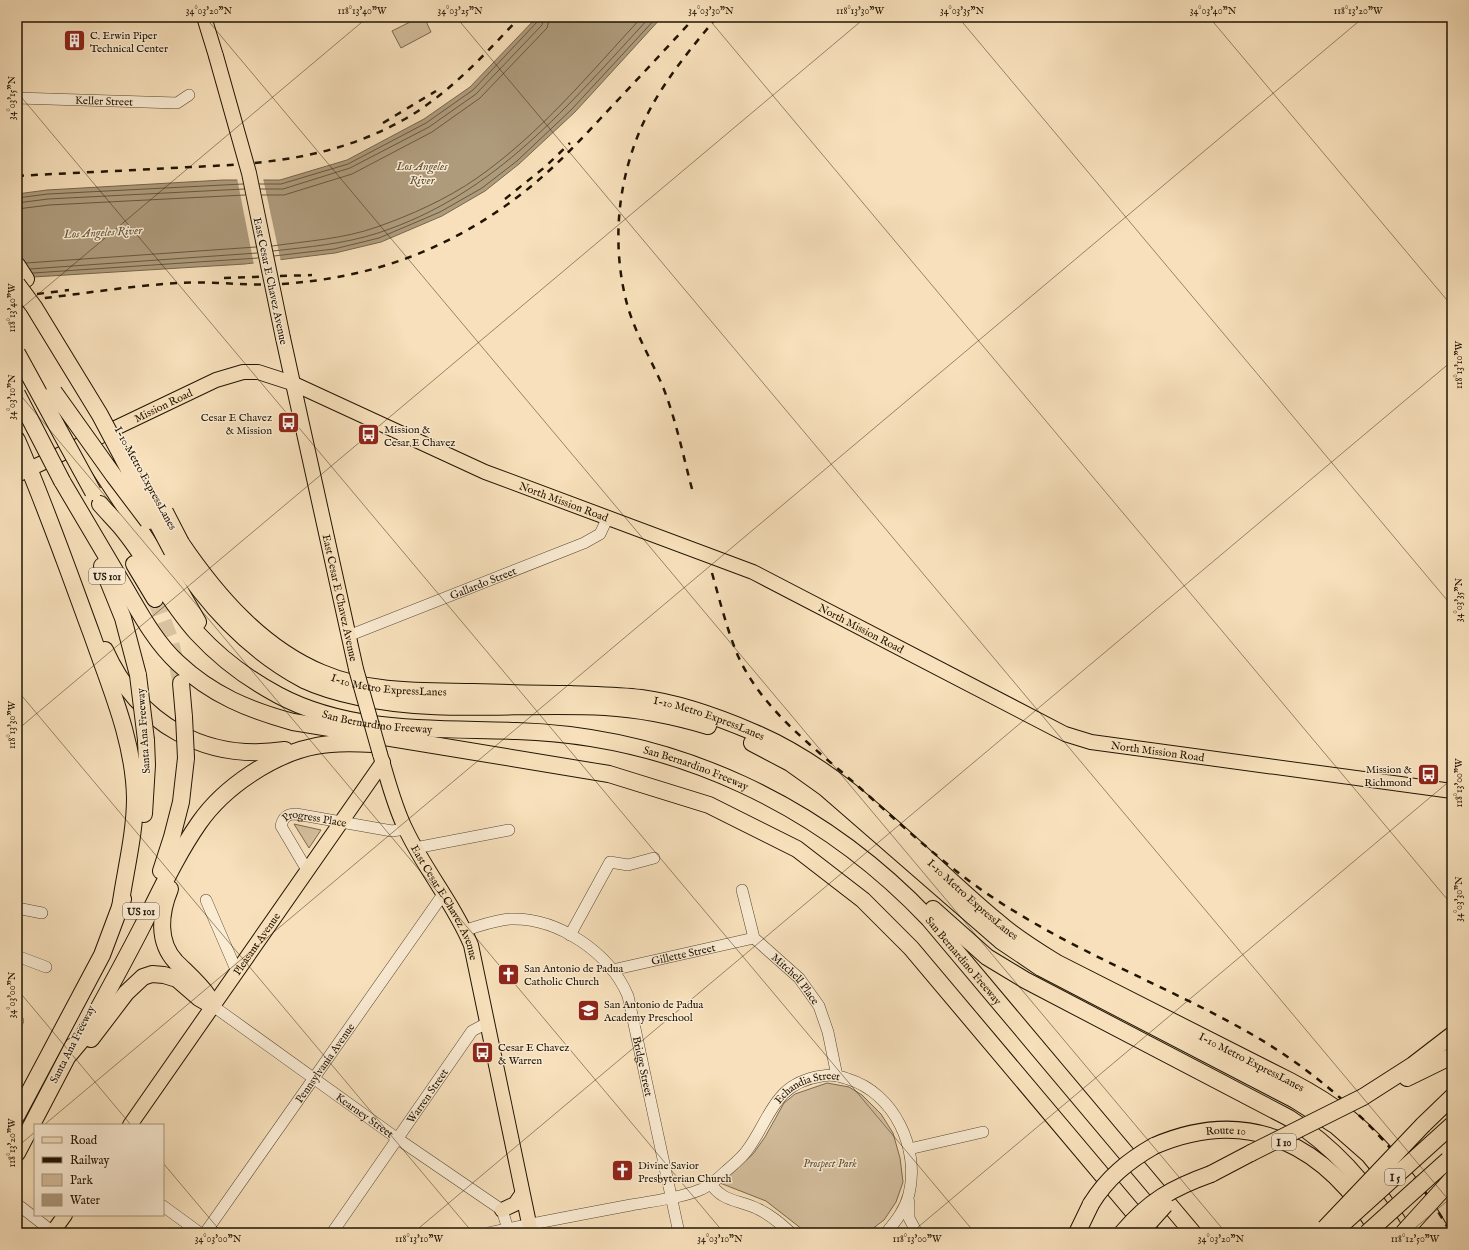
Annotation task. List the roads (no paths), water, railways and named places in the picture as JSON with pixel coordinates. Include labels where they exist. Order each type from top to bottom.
[{"type":"highway","name":"I-10 Metro ExpressLanes","points":[[17,265],[66,338],[104,402],[176,547],[256,630],[297,660],[321,673],[346,682],[377,687],[422,691],[606,695],[641,698],[679,706],[718,718],[756,733],[792,751],[825,772],[854,795],[998,922],[1023,942],[1057,963],[1290,1080],[1322,1099],[1350,1119],[1374,1141],[1410,1185],[1442,1233]]},
{"type":"highway","name":"I-10 Metro ExpressLanes","points":[[17,284],[34,307],[100,415],[201,593],[235,631],[269,659],[304,680],[323,687],[385,703],[421,707],[604,707],[638,710],[679,717],[713,727],[752,743],[790,763],[825,788],[1001,941],[1041,968],[1295,1100],[1336,1126],[1369,1155],[1395,1187],[1426,1233]]},
{"type":"highway","points":[[20,312],[99,436]]},
{"type":"highway","points":[[17,332],[54,392],[114,476],[176,547]]},
{"type":"highway","name":"US 101","points":[[17,354],[96,498],[155,599]]},
{"type":"highway","name":"Santa Ana Freeway","points":[[17,394],[62,481],[66,497],[106,573],[123,618],[138,675],[146,740],[147,765],[144,813],[137,852],[120,908],[102,955],[18,1113]]},
{"type":"highway","points":[[17,440],[21,471],[60,548],[110,661],[134,696],[165,724],[190,740],[233,752],[262,754],[316,746],[354,743],[455,748]]},
{"type":"highway","points":[[82,444],[179,589],[195,618],[210,638],[244,674]]},
{"type":"highway","points":[[62,481],[161,645],[177,663],[212,689],[233,701],[259,713],[293,722],[609,774],[709,805],[797,849],[863,900],[911,948],[1151,1233]]},
{"type":"highway","name":"San Bernardino Freeway","points":[[96,498],[121,527],[170,599],[195,632],[215,651],[244,674],[280,696],[300,705],[347,719],[380,725],[428,729],[518,731],[573,735],[654,751],[705,768],[755,789],[780,802],[848,846],[891,880],[947,939],[1193,1233]]},
{"type":"highway","points":[[60,548],[123,723],[131,759],[135,798],[133,826],[120,908]]},
{"type":"highway","name":"Santa Ana Freeway","points":[[17,1164],[19,1149],[70,1054],[85,1018],[160,875],[181,802],[186,758],[181,683]]},
{"type":"highway","points":[[70,1054],[80,1042],[178,855],[200,822],[218,802],[246,777],[275,760],[316,746]]},
{"type":"highway","points":[[654,751],[672,753],[714,764],[763,784],[807,806],[836,825],[866,848],[987,957],[1025,980],[1289,1118],[1305,1128],[1348,1165],[1379,1205],[1393,1229],[1403,1233],[1452,1180]]},
{"type":"highway","points":[[200,822],[167,896],[164,908],[162,930],[164,942],[170,955],[202,987],[213,1006]]},
{"type":"highway","points":[[51,1087],[66,1075],[122,998],[143,977],[152,974],[171,976],[199,998],[213,1006]]},
{"type":"highway","points":[[1412,1070],[1452,1035]]},
{"type":"highway","points":[[1112,1187],[1140,1233],[1154,1215],[1173,1198],[1211,1174],[1363,1097],[1412,1070],[1452,1056]]},
{"type":"highway","points":[[1329,1231],[1423,1125],[1452,1098]]},
{"type":"highway","name":"I 5","points":[[1329,1231],[1452,1125]]},
{"type":"highway","name":"Route 10","points":[[1077,1233],[1091,1204],[1101,1189],[1116,1173],[1133,1159],[1154,1146],[1180,1135],[1214,1129],[1248,1131],[1287,1143],[1306,1152],[1329,1170],[1349,1190],[1379,1233]]},
{"type":"highway","name":"I 5","points":[[1367,1233],[1450,1159]]},
{"type":"highway","points":[[1122,1233],[1138,1216],[1159,1198],[1175,1188],[1211,1174]]},
{"type":"main road","name":"East Cesar E Chavez Avenue","points":[[204,17],[249,173],[292,383],[356,669],[382,758],[405,829],[465,930],[475,961],[530,1229]]},
{"type":"main road","name":"Mission Road","points":[[21,471],[231,375],[243,372],[258,372],[292,383]]},
{"type":"main road","name":"North Mission Road","points":[[292,383],[485,472],[753,572],[1064,734],[1092,742],[1452,790]]},
{"type":"main road","name":"Pleasant Avenue","points":[[131,1124],[341,823],[382,758]]},
{"type":"main road","points":[[502,1210],[511,1207],[522,1194]]},
{"type":"main road","points":[[53,1233],[64,1216]]},
{"type":"street","name":"Keller Street","points":[[17,98],[177,103],[189,95]]},
{"type":"street","name":"Gallardo Street","points":[[348,636],[584,543],[600,534],[608,517]]},
{"type":"street","name":"Progress Place","points":[[308,870],[281,826],[282,819],[288,814],[296,814],[392,831],[405,829]]},
{"type":"street","points":[[415,848],[509,830]]},
{"type":"street","points":[[570,935],[610,862],[628,865],[654,858]]},
{"type":"street","points":[[742,890],[754,938]]},
{"type":"street","name":"Pennsylvania Avenue","points":[[205,1233],[444,893]]},
{"type":"street","points":[[206,900],[237,972]]},
{"type":"street","points":[[17,908],[42,913]]},
{"type":"street","name":"Bridge Street","points":[[465,930],[498,920],[511,919],[524,920],[551,926],[570,935],[596,953],[624,985],[628,996],[678,1233]]},
{"type":"street","name":"Gillette Street","points":[[612,970],[754,938]]},
{"type":"street","name":"Mitchell Place","points":[[754,938],[800,978],[819,1006],[828,1032],[837,1076]]},
{"type":"street","points":[[17,956],[46,967]]},
{"type":"street","name":"Kearney Street","points":[[213,1006],[398,1139],[502,1210]]},
{"type":"street","name":"Warren Street","points":[[332,1233],[472,1031],[487,1023]]},
{"type":"street","name":"Echandia Street","points":[[488,1233],[508,1229],[530,1229],[702,1189],[726,1171],[747,1151],[770,1109],[778,1098],[789,1089],[806,1080],[822,1075],[837,1076],[861,1083],[881,1098],[891,1109],[899,1122],[909,1149],[911,1171],[909,1194],[901,1216],[886,1233]]},
{"type":"street","points":[[909,1149],[983,1132]]},
{"type":"street","points":[[710,1183],[717,1193],[729,1199],[745,1203],[759,1209],[776,1220],[791,1233]]},
{"type":"street","points":[[909,1194],[909,1218],[917,1233]]},
{"type":"street","points":[[21,1207],[53,1233]]},
{"type":"street","points":[[164,1207],[200,1233]]},
{"type":"street","points":[[502,1210],[508,1229]]},
{"type":"water","name":"Los Angeles River","points":[[537,17],[662,17],[575,112],[519,164],[485,191],[442,216],[381,242],[335,253],[245,264],[17,278],[17,194],[47,190],[223,180],[280,180],[347,160],[424,119],[470,87]]},
{"type":"tunnel","points":[[155,599],[170,638],[181,683]]},
{"type":"railway","points":[[17,176],[233,165],[291,158],[348,144],[376,133],[405,119],[421,109],[466,72],[520,17]]},
{"type":"railway","points":[[17,301],[138,286],[179,283],[281,284],[315,281],[379,267],[410,257],[439,245],[468,230],[496,212],[534,184],[582,138],[695,17]]},
{"type":"railway","points":[[692,489],[668,399],[630,315],[621,277],[619,222],[627,167],[647,116],[673,72],[717,17]]},
{"type":"railway","points":[[383,123],[436,91]]},
{"type":"railway","points":[[505,199],[545,167],[570,143]]},
{"type":"railway","points":[[224,278],[312,275]]},
{"type":"railway","points":[[37,294],[69,290]]},
{"type":"railway","points":[[712,573],[730,636],[738,656],[761,694],[791,728],[934,853],[993,898],[1069,942],[1237,1026],[1270,1045],[1301,1066],[1359,1115],[1385,1142],[1431,1201],[1451,1233]]},
{"type":"place","name":"C. Erwin Piper Technical Center","points":[[75,41]]},
{"type":"place","name":"Cesar E Chavez & Mission","points":[[288,423]]},
{"type":"place","name":"Mission & Cesar E Chavez","points":[[369,435]]},
{"type":"place","name":"Mission & Richmond","points":[[1428,775]]},
{"type":"place","name":"San Antonio de Padua Catholic Church","points":[[509,974]]},
{"type":"place","name":"San Antonio de Padua Academy Preschool","points":[[589,1010]]},
{"type":"place","name":"Cesar E Chavez & Warren","points":[[482,1053]]},
{"type":"place","name":"Divine Savior Presbyterian Church","points":[[623,1171]]},
{"type":"park label","name":"Prospect Park","points":[[830,1163]]}]
